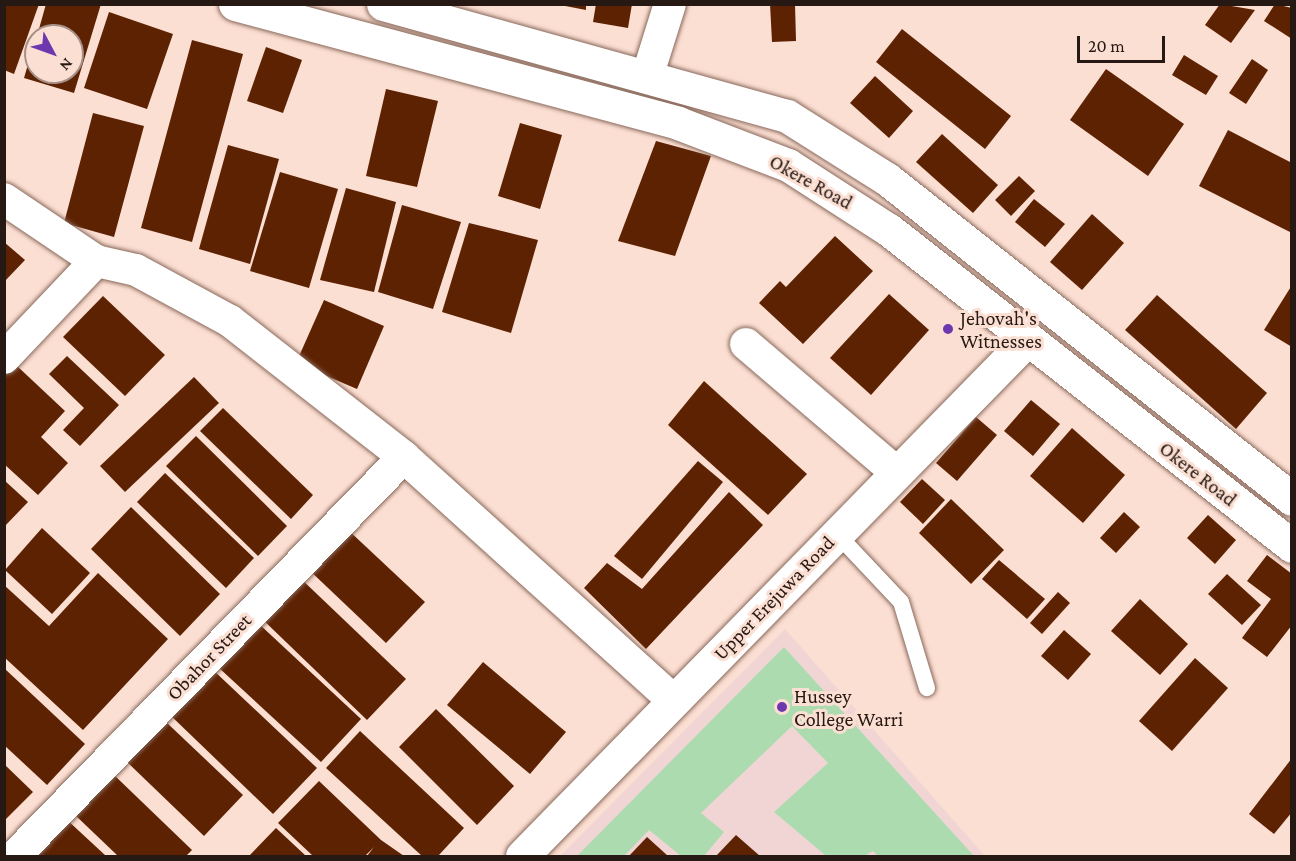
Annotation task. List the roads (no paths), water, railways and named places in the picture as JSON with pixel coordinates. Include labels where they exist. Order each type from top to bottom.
[{"type":"main road","name":"Okere Road","points":[[235,4],[678,123],[788,165],[889,230],[1026,341],[1292,546]]},
{"type":"main road","name":"Okere Road","points":[[382,4],[648,74],[787,116],[837,145],[1292,500]]},
{"type":"main road","name":"Upper Erejuwa Road","points":[[522,856],[1026,341]]},
{"type":"street","points":[[648,74],[670,4]]},
{"type":"street","points":[[4,199],[96,261],[136,270],[230,321],[404,457],[674,701]]},
{"type":"street","points":[[4,358],[96,261]]},
{"type":"street","points":[[746,344],[897,473]]},
{"type":"street","name":"Obahor Street","points":[[15,856],[404,457]]},
{"type":"lane","points":[[837,534],[901,602],[927,688]]},
{"type":"place","name":"Jehovah's Witnesses","points":[[948,329]]},
{"type":"place","name":"Hussey College Warri","points":[[782,707]]}]
